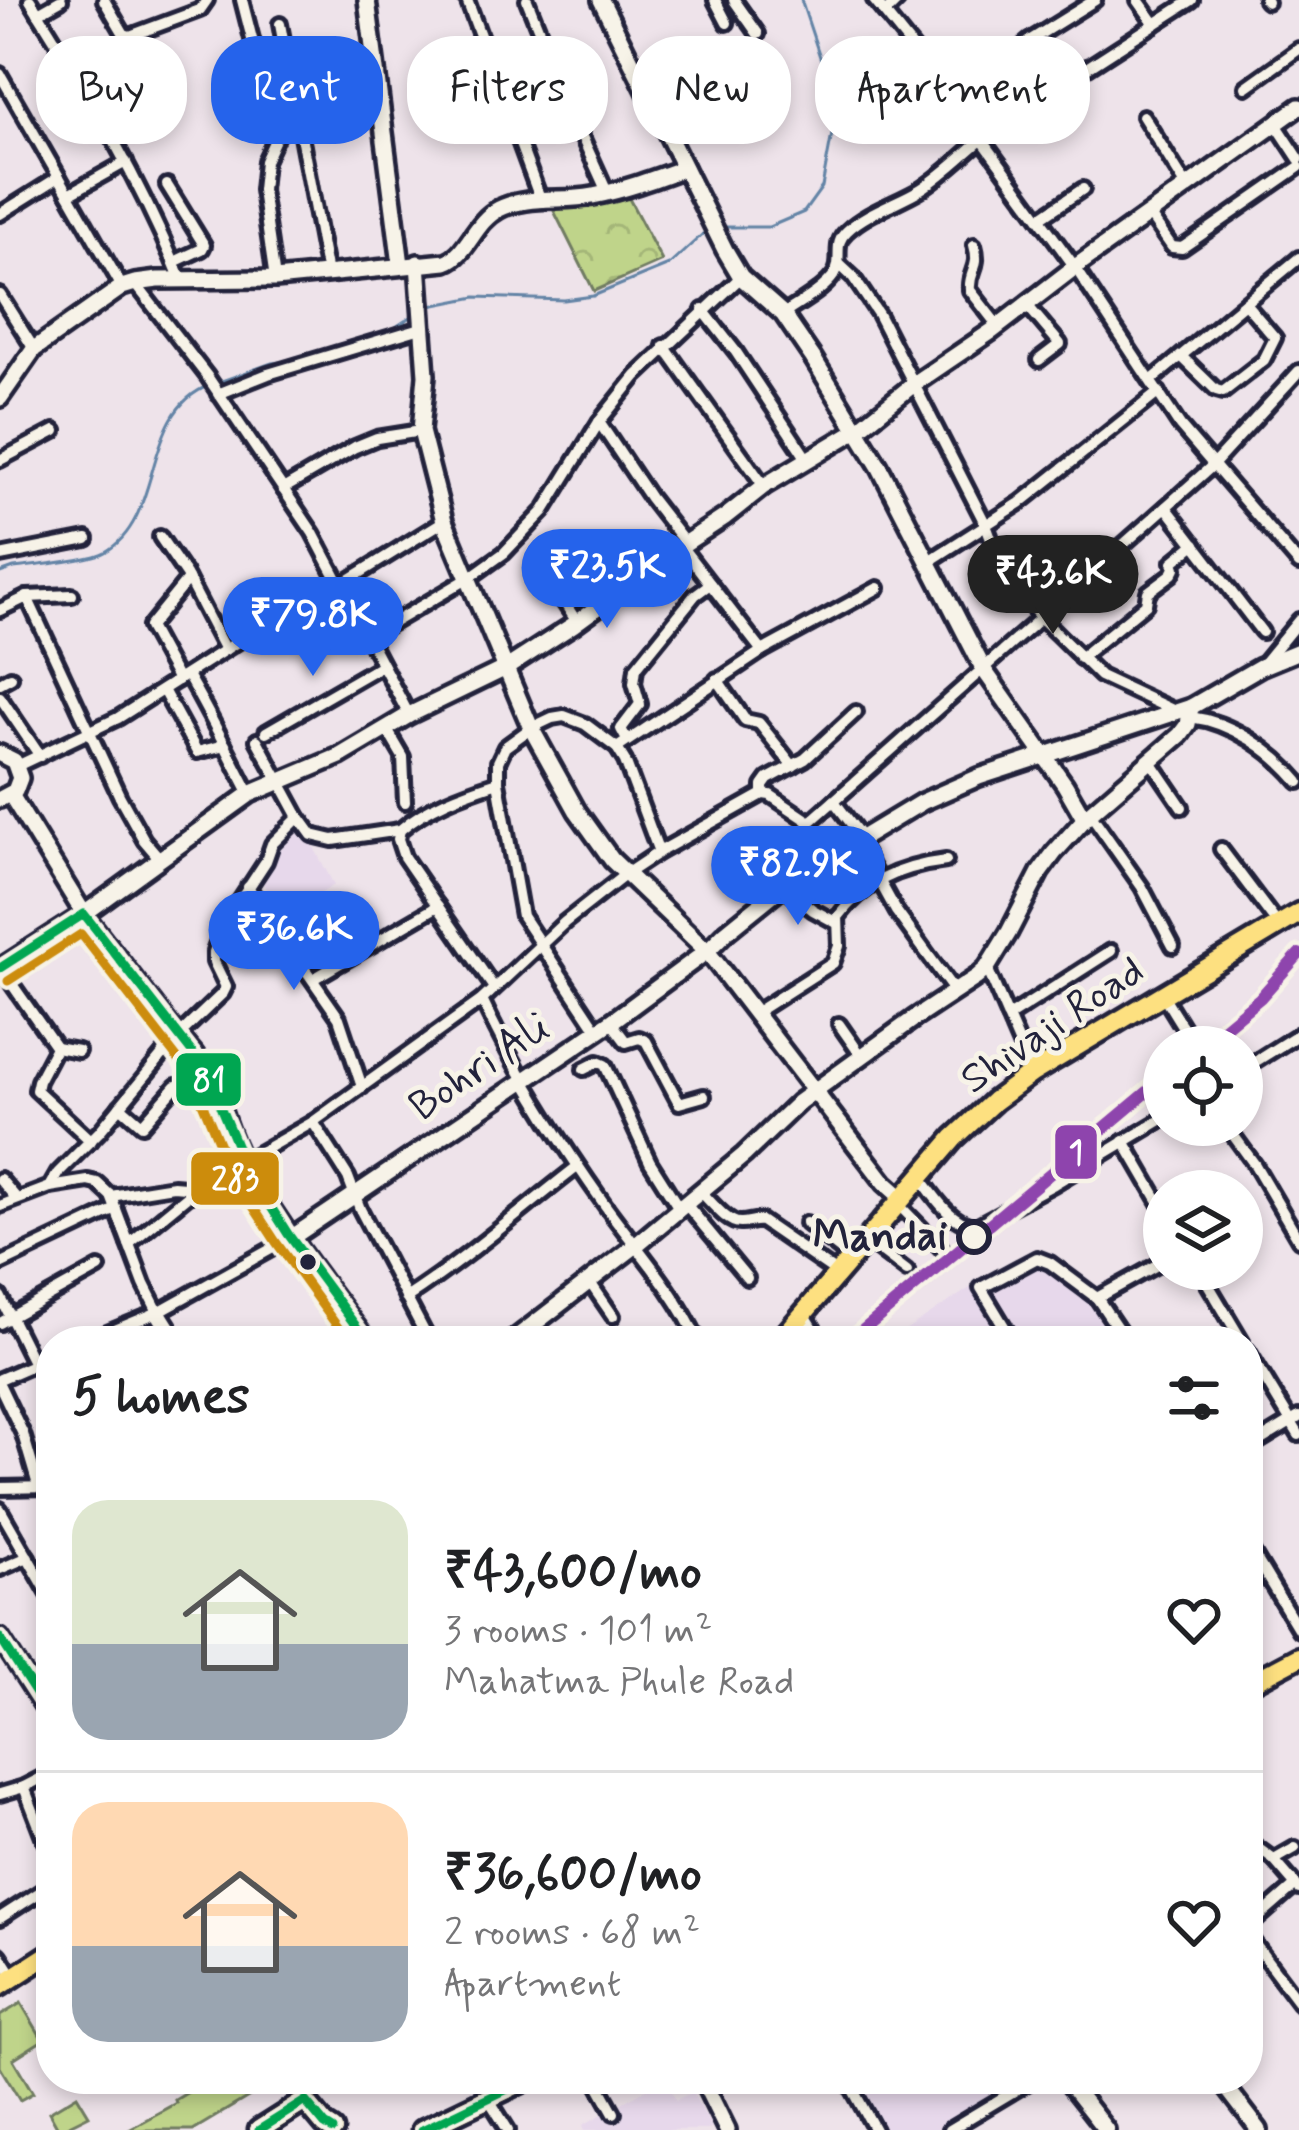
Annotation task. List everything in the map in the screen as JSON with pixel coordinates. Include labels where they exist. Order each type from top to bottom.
[{"type":"highway","name":"Shivaji Road","points":[[792,1326],[981,1113],[1032,1073],[1299,913]]},
{"type":"highway","points":[[1263,1676],[1299,1657]]},
{"type":"highway","points":[[7,1982],[36,1963]]},
{"type":"highway","points":[[422,2130],[496,2094]]},
{"type":"highway","points":[[259,2130],[305,2102],[333,2130]]},
{"type":"street","points":[[30,0],[126,162],[181,280]]},
{"type":"street","points":[[38,13],[61,0]]},
{"type":"street","points":[[104,0],[124,34],[130,36],[200,10],[206,0]]},
{"type":"street","points":[[242,0],[253,36]]},
{"type":"street","points":[[367,0],[420,316],[426,375],[421,431],[444,521],[531,728],[577,811],[612,860],[707,952],[900,1201],[949,1256]]},
{"type":"street","points":[[466,0],[542,201]]},
{"type":"street","points":[[527,0],[607,192]]},
{"type":"street","points":[[601,0],[741,278],[783,314],[887,482],[983,670],[1142,887],[1174,946]]},
{"type":"street","points":[[715,0],[727,23]]},
{"type":"street","points":[[734,0],[758,34]]},
{"type":"street","points":[[874,0],[902,36]]},
{"type":"street","points":[[885,13],[898,0]]},
{"type":"street","points":[[1037,36],[1095,0]]},
{"type":"street","points":[[1090,66],[1192,0]]},
{"type":"street","points":[[1144,2],[1155,24]]},
{"type":"street","points":[[280,24],[282,36]]},
{"type":"street","points":[[1246,87],[1299,49]]},
{"type":"street","points":[[1,78],[128,285],[207,376],[313,533],[409,715]]},
{"type":"street","points":[[78,1051],[56,1047],[0,968],[84,914],[250,794],[340,755],[508,667],[577,622],[764,486],[857,430],[1299,107]]},
{"type":"street","points":[[1142,116],[1187,188]]},
{"type":"street","points":[[1149,214],[1172,247],[1182,248],[1299,163],[1276,124]]},
{"type":"street","points":[[273,144],[265,161],[262,190],[274,279]]},
{"type":"street","points":[[301,144],[327,274]]},
{"type":"street","points":[[973,144],[924,187],[849,228],[839,239],[839,264],[878,314],[986,525],[1000,563],[1041,617],[1100,676],[1251,740],[1299,782]]},
{"type":"street","points":[[984,144],[1075,267],[1180,426],[1299,564]]},
{"type":"street","points":[[69,194],[126,162]]},
{"type":"street","points":[[0,398],[34,349],[128,285],[274,279],[453,260],[477,226],[497,210],[607,192],[684,167]]},
{"type":"street","points":[[0,214],[59,177]]},
{"type":"street","points":[[166,184],[204,245],[174,262]]},
{"type":"street","points":[[1040,218],[1083,189]]},
{"type":"street","points":[[974,245],[978,259],[970,290],[998,326]]},
{"type":"street","points":[[928,562],[1055,476],[1182,356],[1299,258]]},
{"type":"street","points":[[783,314],[818,291],[839,264]]},
{"type":"street","points":[[367,638],[505,553],[544,511],[599,422],[636,376],[741,278]]},
{"type":"street","points":[[0,295],[34,349]]},
{"type":"street","points":[[1182,356],[1223,392],[1264,360],[1276,338],[1245,303]]},
{"type":"street","points":[[1027,304],[1060,344],[1039,359]]},
{"type":"street","points":[[704,310],[807,459]]},
{"type":"street","points":[[216,392],[420,316]]},
{"type":"street","points":[[664,346],[764,486]]},
{"type":"street","points":[[837,923],[783,886],[810,822],[1212,466],[1299,371]]},
{"type":"street","points":[[599,422],[762,651]]},
{"type":"street","points":[[0,460],[55,431]]},
{"type":"street","points":[[283,489],[355,447],[421,431]]},
{"type":"street","points":[[1166,507],[1262,632]]},
{"type":"street","points":[[17,766],[163,690],[444,521]]},
{"type":"street","points":[[160,537],[225,650]]},
{"type":"street","points":[[0,556],[87,539]]},
{"type":"street","points":[[1080,658],[1146,604],[1148,592],[1172,574],[1173,562],[1195,544]]},
{"type":"street","points":[[617,546],[641,574]]},
{"type":"street","points":[[571,549],[580,564],[556,590],[577,622]]},
{"type":"street","points":[[188,579],[149,627],[250,794]]},
{"type":"street","points":[[659,852],[625,761],[621,729],[640,704],[634,683],[636,668],[694,596],[710,584]]},
{"type":"street","points":[[622,744],[762,651],[878,588]]},
{"type":"street","points":[[0,610],[27,597],[72,595]]},
{"type":"street","points":[[27,597],[135,825],[160,860]]},
{"type":"street","points":[[1260,667],[1299,620]]},
{"type":"street","points":[[531,1326],[744,1156],[799,1102],[987,968],[1040,872],[1087,816],[1180,735],[1186,712],[1260,667],[1299,651]]},
{"type":"street","points":[[382,665],[262,736],[280,782],[312,835],[322,839],[400,830],[423,813],[498,782]]},
{"type":"street","points":[[717,679],[745,720],[759,723],[793,766]]},
{"type":"street","points":[[163,690],[197,752],[224,745]]},
{"type":"street","points":[[0,697],[40,756]]},
{"type":"street","points":[[763,794],[768,779],[805,759],[856,712]]},
{"type":"street","name":"Bohri Ali","points":[[291,1238],[604,1027],[707,952],[783,886],[922,802],[1043,754],[1186,712]]},
{"type":"street","points":[[622,744],[573,718],[552,718],[505,747],[498,782],[518,901],[540,947],[604,1027],[626,1042],[646,1041],[679,1102],[704,1096]]},
{"type":"street","points":[[386,728],[403,757],[405,802]]},
{"type":"street","points":[[0,754],[17,766],[20,778],[4,801],[26,817],[84,914],[195,1052],[214,1084],[242,1162],[356,1326]]},
{"type":"street","points":[[1150,760],[1182,807]]},
{"type":"street","points":[[129,1244],[197,1188],[313,1121],[482,1000],[576,913],[659,852],[763,794],[810,822]]},
{"type":"street","points":[[834,801],[861,841],[878,882],[955,992]]},
{"type":"street","points":[[50,1187],[178,1036],[223,992],[226,987],[214,952],[224,925],[272,844],[299,817]]},
{"type":"street","points":[[400,830],[400,849],[494,988]]},
{"type":"street","points":[[1221,849],[1279,926]]},
{"type":"street","points":[[755,1013],[832,963],[838,946],[837,923],[846,905],[891,873],[946,862]]},
{"type":"street","points":[[248,887],[339,1018],[362,1087]]},
{"type":"street","points":[[313,979],[438,906]]},
{"type":"street","points":[[1008,1017],[1112,951]]},
{"type":"street","points":[[987,968],[1032,1073]]},
{"type":"street","points":[[1163,995],[1183,1026]]},
{"type":"street","points":[[482,1000],[523,1083],[690,1326]]},
{"type":"street","points":[[839,1024],[862,1057]]},
{"type":"street","points":[[345,1034],[359,1028]]},
{"type":"street","points":[[1263,1057],[1299,1034]]},
{"type":"street","points":[[582,1042],[589,1066],[604,1065],[650,1162],[747,1278]]},
{"type":"street","points":[[56,1047],[36,1090],[91,1142]]},
{"type":"street","points":[[120,1106],[142,1125],[176,1086]]},
{"type":"street","points":[[313,1121],[330,1144],[421,1326]]},
{"type":"street","points":[[920,1177],[958,1221],[976,1226],[1143,1131]]},
{"type":"street","points":[[1124,1142],[1143,1174]]},
{"type":"street","points":[[1241,1146],[1299,1240]]},
{"type":"street","points":[[406,1298],[577,1166]]},
{"type":"street","points":[[0,1179],[16,1199]]},
{"type":"street","points":[[0,1206],[50,1187],[88,1180],[97,1183],[113,1203],[167,1326]]},
{"type":"street","points":[[0,1264],[113,1203],[173,1186],[197,1188]]},
{"type":"street","points":[[700,1191],[732,1222],[761,1221],[845,1266]]},
{"type":"street","points":[[806,1223],[845,1266]]},
{"type":"street","points":[[129,1326],[291,1238]]},
{"type":"street","points":[[866,1240],[907,1271]]},
{"type":"street","points":[[1004,1326],[981,1288],[1037,1258],[1097,1298],[1116,1326]]},
{"type":"street","points":[[5,1320],[99,1268]]},
{"type":"street","points":[[1097,1298],[1143,1273]]},
{"type":"street","points":[[589,1281],[613,1316]]},
{"type":"street","points":[[1212,1290],[1233,1326]]},
{"type":"street","points":[[0,1296],[5,1320],[34,1364],[0,1383],[36,1466]]},
{"type":"street","points":[[803,1312],[811,1326]]},
{"type":"street","points":[[1263,1373],[1295,1420],[1299,1435]]},
{"type":"street","points":[[1263,1439],[1295,1420]]},
{"type":"street","points":[[0,1488],[36,1486]]},
{"type":"street","points":[[0,1509],[36,1571]]},
{"type":"street","points":[[0,1569],[28,1557]]},
{"type":"street","points":[[1263,1570],[1299,1630]]},
{"type":"street","points":[[0,1638],[6,1663],[36,1699]]},
{"type":"street","points":[[1,1793],[36,1781]]},
{"type":"street","points":[[24,1787],[36,1818]]},
{"type":"street","points":[[1274,1860],[1295,1848]]},
{"type":"street","points":[[1263,1852],[1297,1887],[1263,1918]]},
{"type":"street","points":[[0,1918],[36,1895]]},
{"type":"street","points":[[1263,1952],[1299,2003]]},
{"type":"street","points":[[0,1955],[7,1982]]},
{"type":"street","points":[[303,2094],[305,2102]]},
{"type":"street","points":[[305,2102],[309,2094]]},
{"type":"street","points":[[603,2094],[614,2113]]},
{"type":"street","points":[[710,2094],[728,2130]]},
{"type":"street","points":[[855,2094],[875,2130]]},
{"type":"street","points":[[949,2130],[1009,2094]]},
{"type":"street","points":[[1078,2094],[1106,2130]]},
{"type":"street","points":[[1231,2094],[1259,2130]]},
{"type":"street","points":[[488,2098],[508,2130]]},
{"type":"shaded area","points":[[302,825],[334,885],[283,918],[262,881]]},
{"type":"shaded area","points":[[1040,1252],[1077,1276],[1122,1326],[913,1326],[991,1274]]},
{"type":"shaded area","points":[[638,2094],[673,2094],[676,2100],[693,2094],[712,2127],[585,2130],[583,2125]]},
{"type":"shaded area","points":[[860,2094],[1006,2094],[945,2130],[881,2130]]},
{"type":"green space","points":[[625,191],[662,261],[594,291],[553,209]]},
{"type":"green space","points":[[21,2003],[36,2028],[36,2044],[13,2059],[33,2093],[20,2100],[0,2067],[0,2016]]},
{"type":"green space","points":[[185,2094],[253,2094],[193,2130],[127,2130]]},
{"type":"green space","points":[[77,2095],[89,2115],[59,2130],[49,2112]]},
{"type":"waterway","points":[[721,227],[769,227],[804,212],[822,187],[834,123],[831,90],[801,0]]},
{"type":"waterway","points":[[425,307],[476,297],[564,300],[593,296],[669,265],[706,231]]},
{"type":"waterway","points":[[385,334],[417,313]]},
{"type":"waterway","points":[[219,382],[272,363],[296,360]]},
{"type":"waterway","points":[[0,573],[98,555],[124,536],[137,515],[172,418],[188,398],[210,385]]},
{"type":"transit line","name":"81","points":[[0,968],[84,914],[204,1068],[245,1166],[356,1326]]},
{"type":"transit line","name":"283","points":[[8,981],[81,934],[191,1076],[232,1174],[337,1326]]},
{"type":"transit line","name":"1","points":[[1226,1026],[1260,998],[1299,954]]},
{"type":"transit line","name":"1","points":[[868,1326],[1143,1096]]},
{"type":"transit line","name":"81","points":[[0,1638],[36,1694]]},
{"type":"transit line","name":"81","points":[[422,2130],[497,2094]]},
{"type":"transit line","name":"81","points":[[259,2130],[305,2101],[333,2130]]},
{"type":"place","name":"Mandai","points":[[974,1237]]}]
